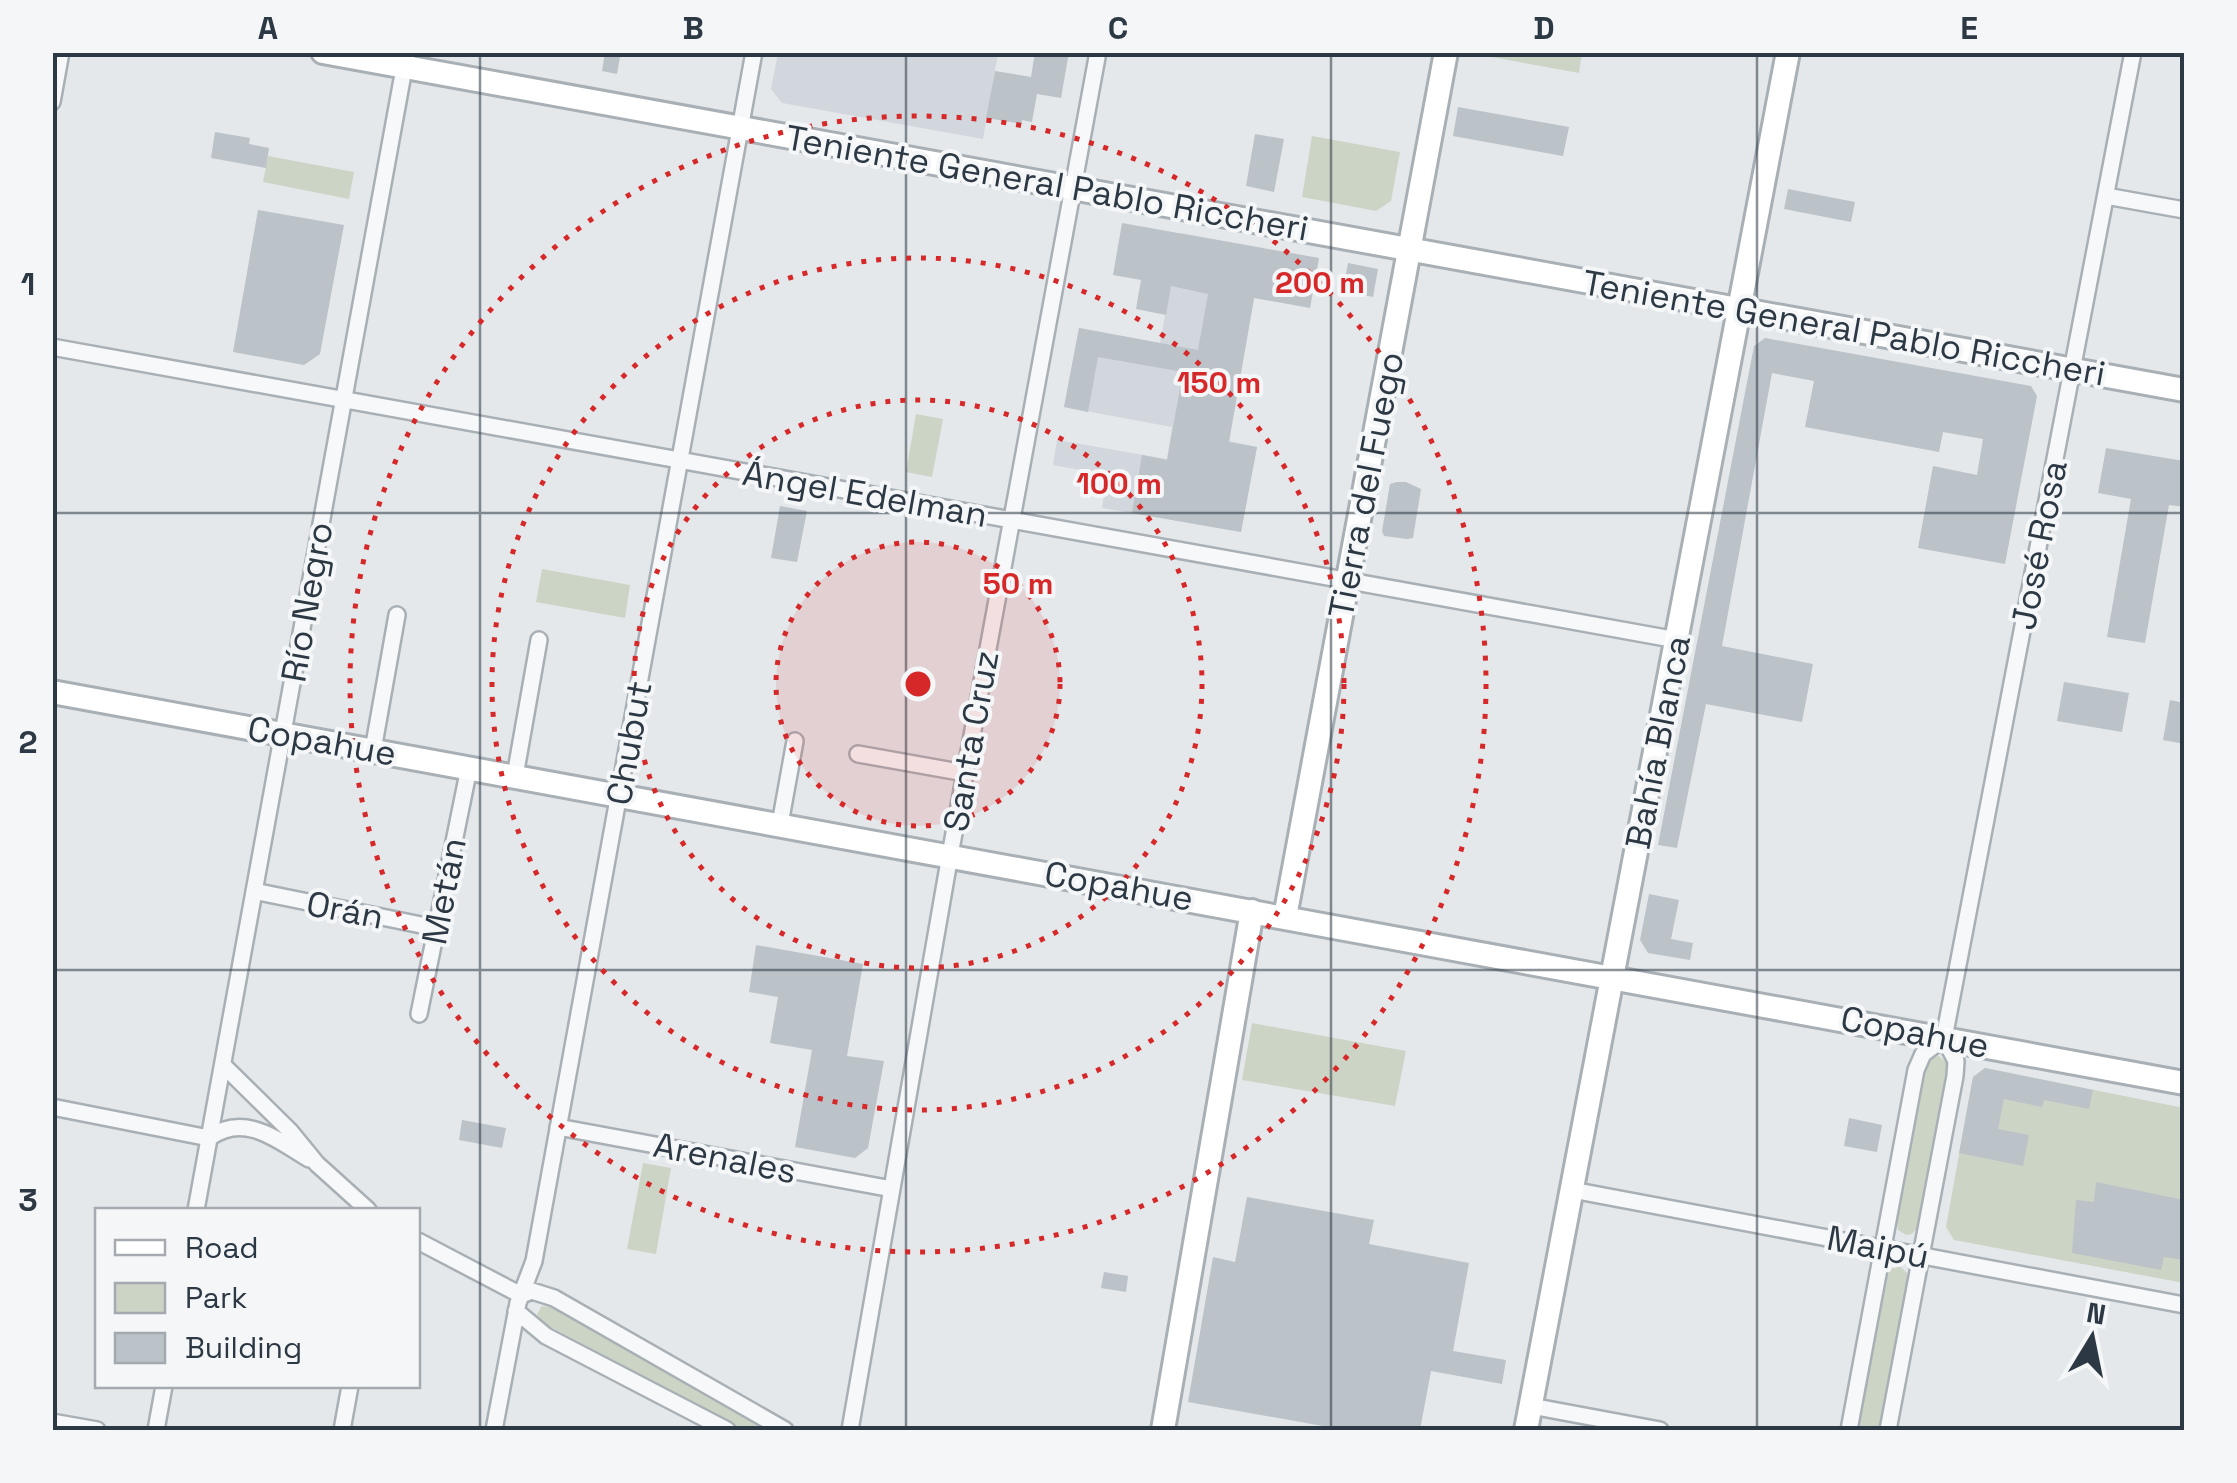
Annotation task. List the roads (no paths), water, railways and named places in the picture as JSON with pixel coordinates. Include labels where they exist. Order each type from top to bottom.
[{"type":"street","points":[[52,102],[62,52]]},
{"type":"street","name":"Teniente General Pablo Riccheri","points":[[323,52],[405,60],[740,128],[2184,390]]},
{"type":"street","name":"Chubut","points":[[494,1430],[518,1303],[534,1260],[754,52]]},
{"type":"street","name":"Santa Cruz","points":[[850,1430],[950,855],[1098,52]]},
{"type":"street","name":"Tierra del Fuego","points":[[1285,917],[1446,52]]},
{"type":"street","name":"Bahía Blanca","points":[[1526,1430],[1788,52]]},
{"type":"street","name":"José Rosa","points":[[1888,1430],[1955,1076],[1956,1062],[1944,1038],[2133,52]]},
{"type":"street","name":"Río Negro","points":[[196,1208],[405,60]]},
{"type":"street","points":[[2106,196],[2184,210]]},
{"type":"street","name":"Ángel Edelman","points":[[52,348],[1677,640]]},
{"type":"street","points":[[373,750],[398,615]]},
{"type":"street","points":[[515,776],[539,640]]},
{"type":"street","name":"Copahue","points":[[52,692],[2184,1083]]},
{"type":"street","points":[[780,824],[795,741]]},
{"type":"street","points":[[858,754],[965,773]]},
{"type":"street","name":"Metán","points":[[419,1014],[469,768]]},
{"type":"street","name":"Orán","points":[[254,892],[436,928]]},
{"type":"street","points":[[1163,1430],[1252,911]]},
{"type":"street","name":"José Rosa","points":[[1849,1430],[1916,1070],[1923,1054],[1944,1038]]},
{"type":"street","points":[[223,1065],[290,1131],[317,1164],[366,1208]]},
{"type":"street","points":[[52,1107],[209,1138],[226,1128],[248,1126],[317,1164]]},
{"type":"street","name":"Arenales","points":[[558,1127],[892,1189]]},
{"type":"street","name":"Maipú","points":[[1572,1190],[2184,1305]]},
{"type":"street","points":[[420,1242],[518,1303],[546,1336],[727,1430]]},
{"type":"street","points":[[518,1303],[532,1291],[554,1298],[784,1430]]},
{"type":"street","points":[[156,1430],[164,1388]]},
{"type":"street","points":[[342,1430],[350,1388]]},
{"type":"street","points":[[1531,1406],[1660,1430]]},
{"type":"street","points":[[52,1422],[97,1430]]}]
